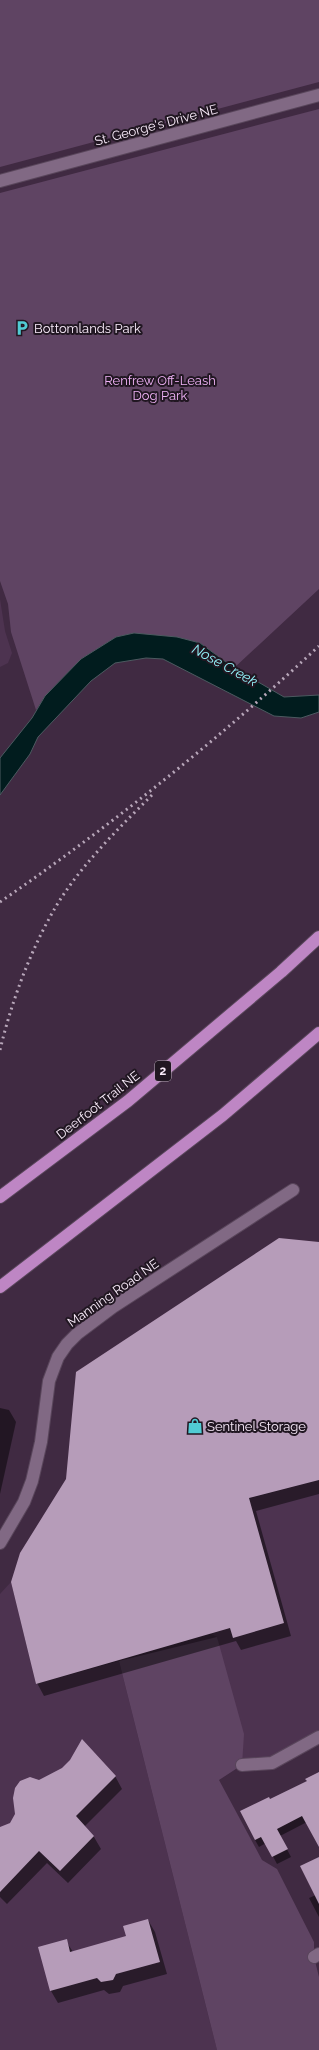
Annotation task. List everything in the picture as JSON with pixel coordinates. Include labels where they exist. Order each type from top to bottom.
[{"type":"highway","name":"Deerfoot Trail NE","points":[[0,1197],[128,1101],[281,972],[319,936]]},
{"type":"highway","points":[[0,1286],[223,1115],[319,1033]]},
{"type":"street","name":"St. George's Drive NE","points":[[0,181],[319,96]]},
{"type":"street","name":"Manning Road NE","points":[[0,1542],[24,1502],[32,1481],[41,1442],[49,1381],[58,1357],[67,1344],[77,1334],[113,1307],[293,1190]]},
{"type":"street","points":[[242,1765],[272,1763],[319,1737]]},
{"type":"shaded area","points":[[0,599],[5,631],[12,653],[8,663],[0,667]]},
{"type":"shaded area","points":[[319,1480],[319,1733],[272,1763],[242,1765],[217,1637],[211,1634],[179,1517]]},
{"type":"shaded area","points":[[11,1582],[36,1684],[119,1661],[217,2050],[0,2050],[0,1594]]},
{"type":"green space","points":[[0,0],[319,0],[319,82],[0,167]]},
{"type":"green space","name":"Renfrew Off-Leash Dog Park","points":[[319,109],[319,589],[234,668],[200,643],[134,633],[116,637],[81,659],[45,696],[36,710],[11,632],[8,604],[0,581],[0,193]]},
{"type":"green space","points":[[217,1637],[244,1734],[242,1765],[219,1780],[262,1860],[277,1869],[314,1942],[314,1957],[319,1977],[319,2050],[217,2050],[119,1661]]},
{"type":"water","name":"Nose Creek","points":[[134,633],[177,637],[200,643],[234,668],[284,697],[319,695],[319,712],[301,718],[274,716],[163,659],[146,658],[115,663],[91,681],[38,737],[30,754],[0,795],[0,758],[32,718],[45,696],[81,659],[116,637]]},
{"type":"building","name":"Sentinel Storage","points":[[279,1238],[319,1242],[319,1480],[249,1498],[284,1623],[233,1638],[230,1628],[36,1684],[11,1582],[20,1553],[66,1479],[76,1372]]},
{"type":"building","points":[[82,1739],[116,1776],[76,1816],[94,1836],[60,1871],[39,1851],[0,1892],[0,1827],[10,1823],[15,1814],[13,1798],[15,1788],[20,1781],[30,1777],[39,1780],[62,1768],[70,1760]]},
{"type":"building","points":[[319,1772],[319,1847],[302,1816],[277,1829],[288,1849],[272,1857],[261,1837],[255,1840],[240,1811],[269,1797],[270,1799],[307,1781],[305,1779]]},
{"type":"building","points":[[319,1857],[319,1904],[300,1866]]},
{"type":"building","points":[[148,1919],[160,1962],[116,1974],[113,1980],[101,1982],[97,1978],[50,1991],[38,1947],[67,1939],[70,1952],[126,1936],[123,1926]]},
{"type":"railway","points":[[0,902],[83,843],[204,748],[319,646]]},
{"type":"railway","points":[[0,1050],[10,1012],[23,975],[39,938],[58,903],[90,860],[114,833],[152,795]]},
{"type":"place","name":"Bottomlands Park","points":[[22,328]]},
{"type":"place","name":"Sentinel Storage","points":[[195,1426]]}]
